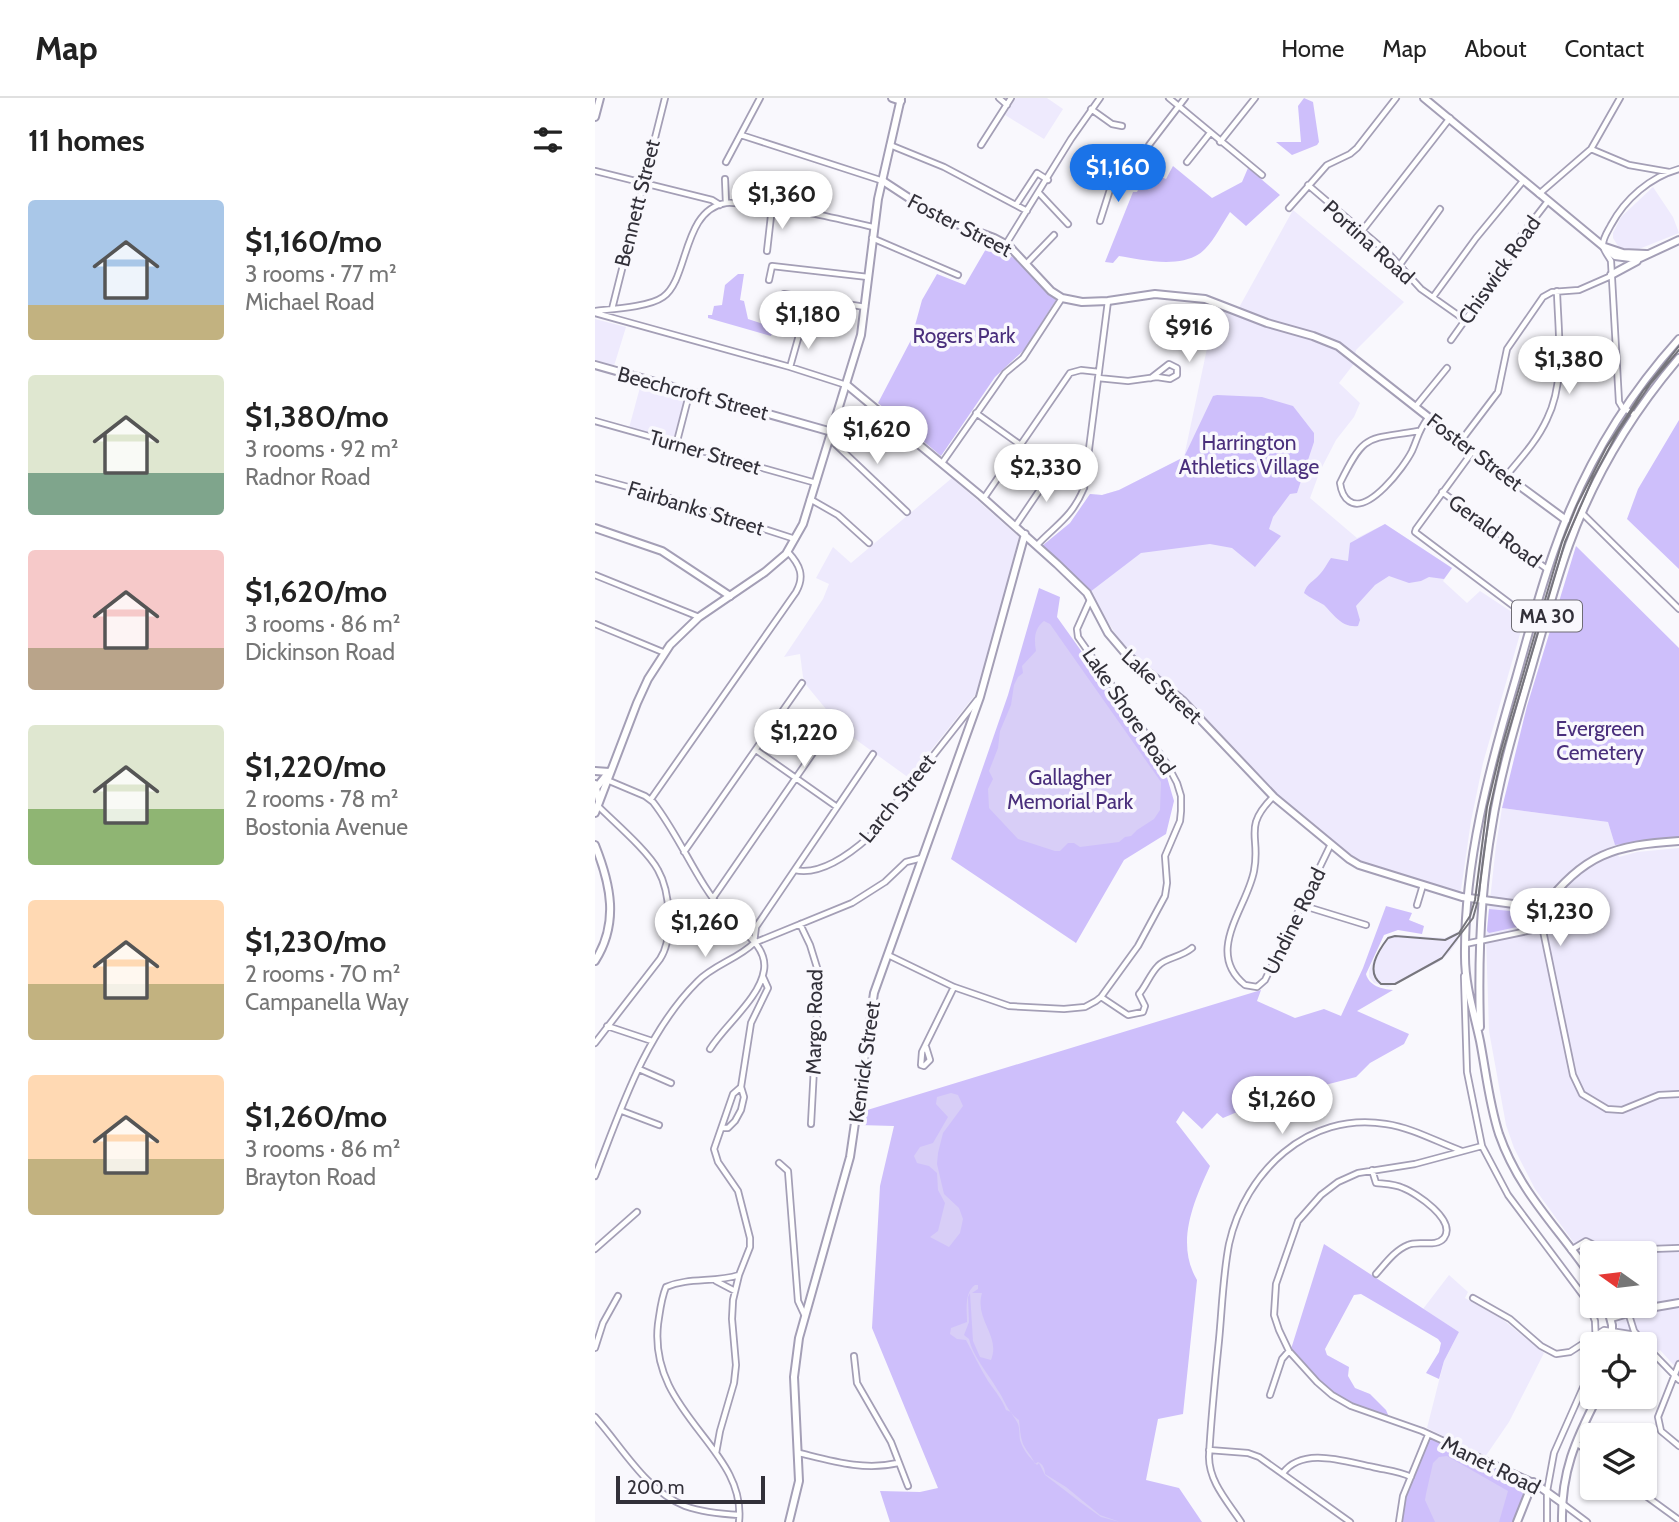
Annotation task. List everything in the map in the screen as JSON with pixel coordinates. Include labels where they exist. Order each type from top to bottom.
[{"type":"main road","points":[[595,117],[600,98]]},
{"type":"main road","points":[[596,810],[605,779],[639,697],[665,653],[683,630],[765,572],[788,552],[796,539],[861,335],[873,227],[901,100],[892,98]]},
{"type":"main road","points":[[1424,98],[1619,258],[1634,260],[1645,256]]},
{"type":"main road","name":"Foster Street","points":[[883,181],[938,217],[1006,244],[1051,291],[1062,298],[1082,302],[1108,302],[1155,294],[1216,302],[1267,323],[1338,346],[1460,442],[1566,520]]},
{"type":"main road","points":[[1611,275],[1679,240]]},
{"type":"main road","name":"MA 30","points":[[1580,1261],[1532,1200],[1507,1154],[1495,1120],[1465,958],[1469,898],[1483,795],[1548,569],[1566,520],[1590,467],[1625,409],[1679,339]]},
{"type":"main road","name":"MA 30","points":[[1480,1044],[1479,941],[1489,845],[1502,773],[1552,599],[1582,513],[1606,463],[1635,415],[1679,358]]},
{"type":"main road","name":"Beechcroft Street","points":[[595,365],[831,435]]},
{"type":"main road","name":"Lake Street","points":[[847,385],[1037,545],[1087,593],[1108,633],[1125,653],[1182,701],[1274,797],[1331,844],[1359,865],[1423,885],[1483,901],[1543,908]]},
{"type":"main road","points":[[595,528],[662,551],[730,596]]},
{"type":"main road","name":"Kenrick Street","points":[[789,1522],[799,1481],[794,1377],[804,1314],[850,1157],[870,1010],[981,697],[1025,534]]},
{"type":"main road","points":[[1540,596],[1552,599]]},
{"type":"main road","points":[[595,771],[609,772]]},
{"type":"main road","points":[[596,810],[596,787],[605,779]]},
{"type":"main road","points":[[1543,908],[1568,879],[1595,858],[1625,846],[1679,841]]},
{"type":"main road","points":[[595,845],[608,882],[611,910],[607,937],[595,961]]},
{"type":"main road","points":[[1657,1307],[1679,1303]]},
{"type":"main road","points":[[1611,1318],[1612,1330]]},
{"type":"main road","points":[[1562,1522],[1561,1502],[1566,1468],[1592,1409]]},
{"type":"main road","points":[[1517,1522],[1533,1482]]},
{"type":"main road","name":"Manet Road","points":[[1533,1482],[1561,1502]]},
{"type":"street","name":"Bennett Street","points":[[612,309],[665,98]]},
{"type":"street","points":[[726,162],[760,98]]},
{"type":"street","points":[[999,98],[1007,105]]},
{"type":"street","points":[[981,145],[1011,98]]},
{"type":"street","points":[[1006,244],[1100,98]]},
{"type":"street","points":[[1169,98],[1262,175]]},
{"type":"street","points":[[1089,165],[1113,180],[1133,186],[1139,184],[1149,146],[1185,98]]},
{"type":"street","points":[[1220,142],[1255,98]]},
{"type":"street","points":[[1289,208],[1327,165],[1357,148],[1396,98]]},
{"type":"street","name":"Chiswick Road","points":[[1539,194],[1591,149],[1620,98]]},
{"type":"street","points":[[1091,109],[1112,124],[1122,126]]},
{"type":"street","points":[[1363,231],[1450,118]]},
{"type":"street","points":[[1187,162],[1210,133]]},
{"type":"street","name":"Foster Street","points":[[741,135],[883,181]]},
{"type":"street","points":[[890,145],[946,167],[1027,211]]},
{"type":"street","points":[[1591,149],[1629,165],[1669,172]]},
{"type":"street","points":[[1635,415],[1625,409],[1618,399],[1611,261],[1603,246],[1604,238],[1626,203],[1643,188],[1679,169]]},
{"type":"street","points":[[595,171],[723,204],[816,213],[873,227]]},
{"type":"street","points":[[1016,205],[1037,173],[1048,180]]},
{"type":"street","points":[[723,204],[725,179]]},
{"type":"street","points":[[1100,221],[1113,180]]},
{"type":"street","points":[[1433,297],[1523,181]]},
{"type":"street","name":"Portina Road","points":[[1308,185],[1363,231],[1414,282],[1465,320]]},
{"type":"street","points":[[1039,193],[1068,224]]},
{"type":"street","name":"Chiswick Road","points":[[1451,340],[1499,273],[1521,236],[1548,201]]},
{"type":"street","points":[[595,312],[655,302],[664,296],[680,267],[693,232],[708,213],[723,204]]},
{"type":"street","points":[[767,251],[772,207]]},
{"type":"street","points":[[1399,266],[1440,209]]},
{"type":"street","points":[[1027,263],[1054,235]]},
{"type":"street","points":[[872,238],[958,275]]},
{"type":"street","points":[[769,280],[772,266],[869,277]]},
{"type":"street","points":[[1460,442],[1498,392],[1507,349],[1541,299],[1557,291],[1579,290],[1611,275]]},
{"type":"street","points":[[1506,476],[1533,443],[1553,406],[1557,392],[1557,291]]},
{"type":"street","points":[[780,310],[784,294],[866,308]]},
{"type":"street","points":[[942,463],[1005,373],[1023,358],[1062,298]]},
{"type":"street","points":[[1037,545],[1069,516],[1084,488],[1108,302]]},
{"type":"street","points":[[595,312],[847,385]]},
{"type":"street","points":[[790,367],[801,328]]},
{"type":"street","points":[[984,498],[1070,373],[1081,370],[1128,381],[1151,377],[1170,379],[1177,375],[1177,368],[1169,364],[1151,377]]},
{"type":"street","points":[[1416,407],[1447,368]]},
{"type":"street","points":[[675,444],[690,391]]},
{"type":"street","points":[[976,413],[1084,488]]},
{"type":"street","points":[[1418,431],[1378,437],[1361,446],[1341,483],[1344,497],[1355,505],[1364,504],[1373,498],[1406,461],[1418,431],[1429,417]]},
{"type":"street","name":"Turner Street","points":[[595,421],[816,483]]},
{"type":"street","points":[[831,435],[907,512]]},
{"type":"street","points":[[1473,451],[1416,528],[1416,534],[1533,620]]},
{"type":"street","points":[[1016,526],[1054,469]]},
{"type":"street","name":"Fairbanks Street","points":[[595,478],[669,498],[796,539]]},
{"type":"street","name":"Gerald Road","points":[[1442,492],[1548,569]]},
{"type":"street","points":[[810,499],[838,515],[869,542]]},
{"type":"street","points":[[1582,513],[1679,609]]},
{"type":"street","points":[[650,799],[796,592],[801,571],[798,562],[788,552]]},
{"type":"street","points":[[595,575],[699,617]]},
{"type":"street","name":"Lake Shore Road","points":[[1090,599],[1077,629],[1078,637],[1167,764],[1181,796],[1179,821],[1164,856],[1167,883],[1162,906],[1138,946],[1101,997]]},
{"type":"street","points":[[595,624],[665,653]]},
{"type":"street","points":[[684,852],[801,684]]},
{"type":"street","name":"Larch Street","points":[[795,870],[811,871],[856,848],[869,837],[966,711],[981,697]]},
{"type":"street","points":[[713,898],[833,724]]},
{"type":"street","points":[[756,750],[837,807]]},
{"type":"street","points":[[754,943],[756,927],[873,754]]},
{"type":"street","points":[[605,779],[650,799],[713,898],[754,943],[764,960],[762,976],[749,1000],[710,1049]]},
{"type":"street","name":"Undine Road","points":[[1274,797],[1256,818],[1254,872],[1229,938],[1230,964],[1243,985],[1253,988],[1264,982],[1331,844]]},
{"type":"street","points":[[595,1043],[664,954],[669,940],[670,924],[659,871],[596,810]]},
{"type":"street","points":[[595,1176],[652,1041],[702,976],[736,957],[754,943],[852,903],[885,882],[906,862],[922,858]]},
{"type":"street","points":[[1416,905],[1423,885]]},
{"type":"street","points":[[1301,905],[1366,925]]},
{"type":"street","points":[[1543,908],[1542,928],[1573,1074],[1582,1094],[1604,1108],[1622,1110],[1659,1095],[1679,1094]]},
{"type":"street","name":"Margo Road","points":[[800,925],[819,974],[811,1124]]},
{"type":"street","points":[[1465,944],[1542,928]]},
{"type":"street","points":[[888,955],[954,987],[995,1002],[1021,1007],[1064,1009],[1085,1007],[1101,997],[1129,1015],[1143,1012],[1145,1006],[1139,994],[1157,966],[1183,955],[1192,948]]},
{"type":"street","points":[[1465,958],[1467,1064],[1482,1146],[1514,1204],[1588,1302],[1596,1332]]},
{"type":"street","points":[[722,1128],[728,1128],[741,1110],[744,1097],[741,1087],[751,1023],[768,988],[762,976]]},
{"type":"street","points":[[926,1047],[954,987]]},
{"type":"street","points":[[607,1026],[652,1041]]},
{"type":"street","points":[[639,1069],[671,1083]]},
{"type":"street","points":[[716,1453],[734,1383],[736,1365],[732,1319],[735,1291],[747,1257],[750,1238],[738,1191],[718,1162],[715,1143],[733,1094],[741,1087]]},
{"type":"street","points":[[622,1111],[659,1125]]},
{"type":"street","points":[[1241,1522],[1212,1475],[1209,1450],[1229,1247],[1235,1223],[1247,1195],[1278,1156],[1289,1147],[1314,1132],[1356,1122],[1404,1128],[1462,1151]]},
{"type":"street","points":[[1270,1395],[1283,1359],[1289,1351],[1279,1330],[1273,1304],[1276,1284],[1298,1221],[1307,1208],[1338,1182],[1372,1170],[1415,1164],[1482,1146]]},
{"type":"street","points":[[779,1163],[788,1171],[798,1301],[804,1314]]},
{"type":"street","points":[[1372,1170],[1377,1183],[1401,1187],[1427,1203],[1442,1218],[1446,1231],[1445,1237],[1438,1242],[1406,1245],[1376,1274]]},
{"type":"street","points":[[595,1249],[636,1212]]},
{"type":"street","points":[[1571,1250],[1580,1243]]},
{"type":"street","points":[[1657,1249],[1679,1248]]},
{"type":"street","points":[[739,1275],[715,1281],[681,1282],[666,1287],[661,1302],[656,1342],[661,1367],[678,1405],[716,1453],[732,1479],[739,1522]]},
{"type":"street","points":[[715,1281],[735,1291]]},
{"type":"street","points":[[595,1348],[603,1323],[618,1296]]},
{"type":"street","points":[[1473,1298],[1510,1319],[1541,1346],[1556,1354],[1570,1352],[1580,1345]]},
{"type":"street","points":[[1601,1332],[1622,1332]]},
{"type":"street","name":"Manet Road","points":[[1289,1351],[1321,1386],[1344,1403],[1428,1435],[1533,1482]]},
{"type":"street","points":[[854,1356],[857,1383],[882,1425],[908,1486]]},
{"type":"street","points":[[1657,1357],[1679,1380]]},
{"type":"street","points":[[1679,1364],[1660,1406],[1658,1422],[1664,1434],[1679,1446]]},
{"type":"street","points":[[1547,1522],[1547,1491],[1557,1442],[1580,1397]]},
{"type":"street","points":[[595,1418],[628,1460],[668,1497],[685,1506],[704,1511],[739,1515]]},
{"type":"street","points":[[1399,1522],[1401,1503],[1428,1435]]},
{"type":"street","points":[[706,1441],[718,1438]]},
{"type":"street","points":[[1575,1442],[1580,1446]]},
{"type":"street","points":[[1209,1450],[1255,1455],[1350,1522]]},
{"type":"street","points":[[799,1453],[854,1466],[885,1466],[898,1463]]},
{"type":"street","points":[[1283,1473],[1297,1461],[1320,1458],[1411,1477]]},
{"type":"street","points":[[1652,1500],[1679,1520]]},
{"type":"street","name":"Manet Road","points":[[1561,1502],[1587,1522]]},
{"type":"shaded area","points":[[1016,98],[1047,98],[1063,109],[1044,139],[1005,115]]},
{"type":"shaded area","points":[[1653,187],[1673,217],[1679,233],[1639,249],[1618,246],[1613,233],[1621,217]]},
{"type":"shaded area","points":[[1293,210],[1404,302],[1356,350],[1353,365],[1339,383],[1360,403],[1354,417],[1336,440],[1310,498],[1357,538],[1385,524],[1452,568],[1443,581],[1467,603],[1480,591],[1524,620],[1483,763],[1461,890],[1458,892],[1358,861],[1278,798],[1191,704],[1137,659],[1119,640],[1088,589],[1042,546],[1070,523],[1090,494],[1102,495],[1119,490],[1184,457],[1216,306],[1236,313]]},
{"type":"shaded area","points":[[595,319],[626,327],[614,366],[595,361]]},
{"type":"shaded area","points":[[642,380],[686,393],[673,441],[629,428]]},
{"type":"shaded area","points":[[952,478],[1019,537],[979,690],[909,778],[844,731],[807,686],[800,654],[784,657],[823,599],[829,584],[816,578],[833,547],[851,563]]},
{"type":"shaded area","points":[[1044,621],[1050,624],[1161,782],[1160,810],[1154,819],[1119,842],[1080,847],[1068,843],[1060,851],[1055,851],[1018,839],[989,808],[988,789],[993,779],[989,771],[998,748],[1000,731],[1011,705],[1014,685],[1023,673],[1022,666],[1036,651],[1035,634]]},
{"type":"shaded area","points":[[1502,808],[1608,822],[1619,857],[1637,852],[1679,848],[1679,1371],[1660,1350],[1657,1353],[1657,1332],[1618,1332],[1617,1318],[1657,1318],[1657,1241],[1580,1241],[1580,1251],[1535,1189],[1514,1148],[1506,1125],[1489,1031],[1486,936]]},
{"type":"shaded area","points":[[1457,932],[1458,941],[1439,962],[1388,987],[1374,983],[1369,977],[1373,961],[1388,936],[1445,938]]},
{"type":"shaded area","points":[[951,1093],[958,1095],[963,1106],[943,1133],[937,1164],[944,1194],[959,1208],[963,1219],[960,1233],[949,1247],[930,1237],[938,1231],[945,1203],[938,1190],[937,1173],[929,1166],[917,1163],[914,1156],[920,1147],[933,1143],[948,1117],[936,1104],[937,1097]]},
{"type":"shaded area","points":[[1449,1275],[1468,1292],[1465,1298],[1502,1319],[1544,1353],[1509,1422],[1485,1457],[1427,1428],[1444,1361],[1459,1332],[1423,1309]]},
{"type":"shaded area","points":[[978,1285],[978,1289],[972,1293],[982,1293],[981,1311],[993,1343],[991,1360],[980,1357],[973,1341],[970,1293],[968,1297],[971,1288]]},
{"type":"shaded area","points":[[968,1297],[969,1322],[964,1335],[969,1339],[977,1359],[1011,1412],[1006,1410],[966,1340],[957,1339],[950,1334],[951,1328],[967,1322]]},
{"type":"shaded area","points":[[1011,1413],[1019,1420],[1023,1444],[1034,1462],[1021,1444],[1018,1424]]},
{"type":"shaded area","points":[[1447,1456],[1508,1491],[1499,1522],[1435,1522],[1425,1500],[1426,1494],[1433,1463],[1439,1457]]},
{"type":"shaded area","points":[[1038,1462],[1041,1464],[1045,1474],[1066,1487],[1100,1515],[1120,1522],[1101,1517],[1045,1475],[1039,1463],[1036,1464]]},
{"type":"green space","points":[[1304,98],[1313,102],[1319,142],[1292,155],[1276,142],[1301,142],[1298,106]]},
{"type":"green space","points":[[1173,166],[1212,198],[1242,182],[1248,168],[1280,195],[1246,226],[1230,212],[1205,249],[1187,260],[1163,262],[1119,256],[1113,263],[1105,262],[1133,192],[1137,192],[1147,171],[1166,179]]},
{"type":"green space","name":"Rogers Park","points":[[990,242],[1021,263],[1056,300],[1024,350],[995,377],[941,456],[878,403],[911,340],[922,300],[937,274],[965,285]]},
{"type":"green space","points":[[738,274],[744,274],[740,300],[744,301],[748,319],[766,325],[775,324],[771,336],[708,318],[708,315],[712,315],[714,306],[722,305],[725,285]]},
{"type":"green space","name":"Harrington Athletics Village","points":[[1213,396],[1262,397],[1293,406],[1314,433],[1314,442],[1297,493],[1290,494],[1273,517],[1269,529],[1281,536],[1255,567],[1232,548],[1210,544],[1141,553],[1090,592],[1042,546],[1070,523],[1090,494],[1102,495],[1119,490],[1184,457]]},
{"type":"green space","points":[[1679,420],[1679,569],[1627,519],[1638,489]]},
{"type":"green space","points":[[1385,524],[1452,568],[1444,579],[1429,577],[1409,583],[1389,576],[1375,585],[1356,606],[1360,620],[1358,626],[1347,625],[1324,605],[1304,593],[1331,558],[1348,561],[1350,543]]},
{"type":"green space","name":"Evergreen Cemetery","points":[[1576,546],[1679,648],[1679,838],[1615,845],[1608,822],[1502,808],[1527,706]]},
{"type":"green space","name":"Gallagher Memorial Park","points":[[1039,588],[1060,597],[1057,617],[1164,767],[1174,801],[1166,834],[1124,860],[1076,943],[951,859],[1008,695]]},
{"type":"green space","points":[[1386,906],[1412,913],[1409,920],[1424,926],[1422,934],[1398,930],[1384,935],[1366,974],[1373,984],[1393,990],[1357,1011],[1409,1034],[1404,1044],[1370,1063],[1356,1077],[1263,1101],[1223,1118],[1217,1113],[1202,1129],[1183,1111],[1176,1122],[1210,1166],[1193,1208],[1187,1237],[1187,1252],[1197,1280],[1183,1414],[1158,1419],[1146,1480],[1179,1488],[1202,1522],[890,1522],[880,1491],[920,1492],[938,1488],[872,1328],[880,1186],[894,1126],[859,1125],[864,1111],[1261,990],[1257,1001],[1295,1018],[1324,1009],[1341,1016],[1363,968]]},
{"type":"green space","points":[[1489,909],[1531,913],[1534,919],[1530,924],[1489,933]]},
{"type":"green space","points":[[1324,1244],[1459,1332],[1444,1361],[1439,1379],[1426,1373],[1439,1352],[1441,1343],[1438,1339],[1361,1294],[1354,1295],[1325,1349],[1327,1355],[1349,1367],[1348,1376],[1355,1388],[1370,1394],[1386,1410],[1389,1417],[1331,1393],[1314,1378],[1291,1349]]},
{"type":"green space","points":[[1433,1439],[1528,1484],[1514,1522],[1402,1522],[1411,1481],[1429,1441]]},
{"type":"tram line","points":[[1679,346],[1643,391],[1606,448],[1577,505],[1562,542],[1500,753],[1487,807],[1475,900],[1470,916],[1459,933],[1445,940],[1395,936],[1388,938],[1377,955],[1374,967],[1376,979],[1381,984],[1395,984],[1442,958],[1473,918],[1478,900],[1490,808],[1502,754],[1565,542],[1593,478],[1618,432],[1651,383],[1679,350]]}]
